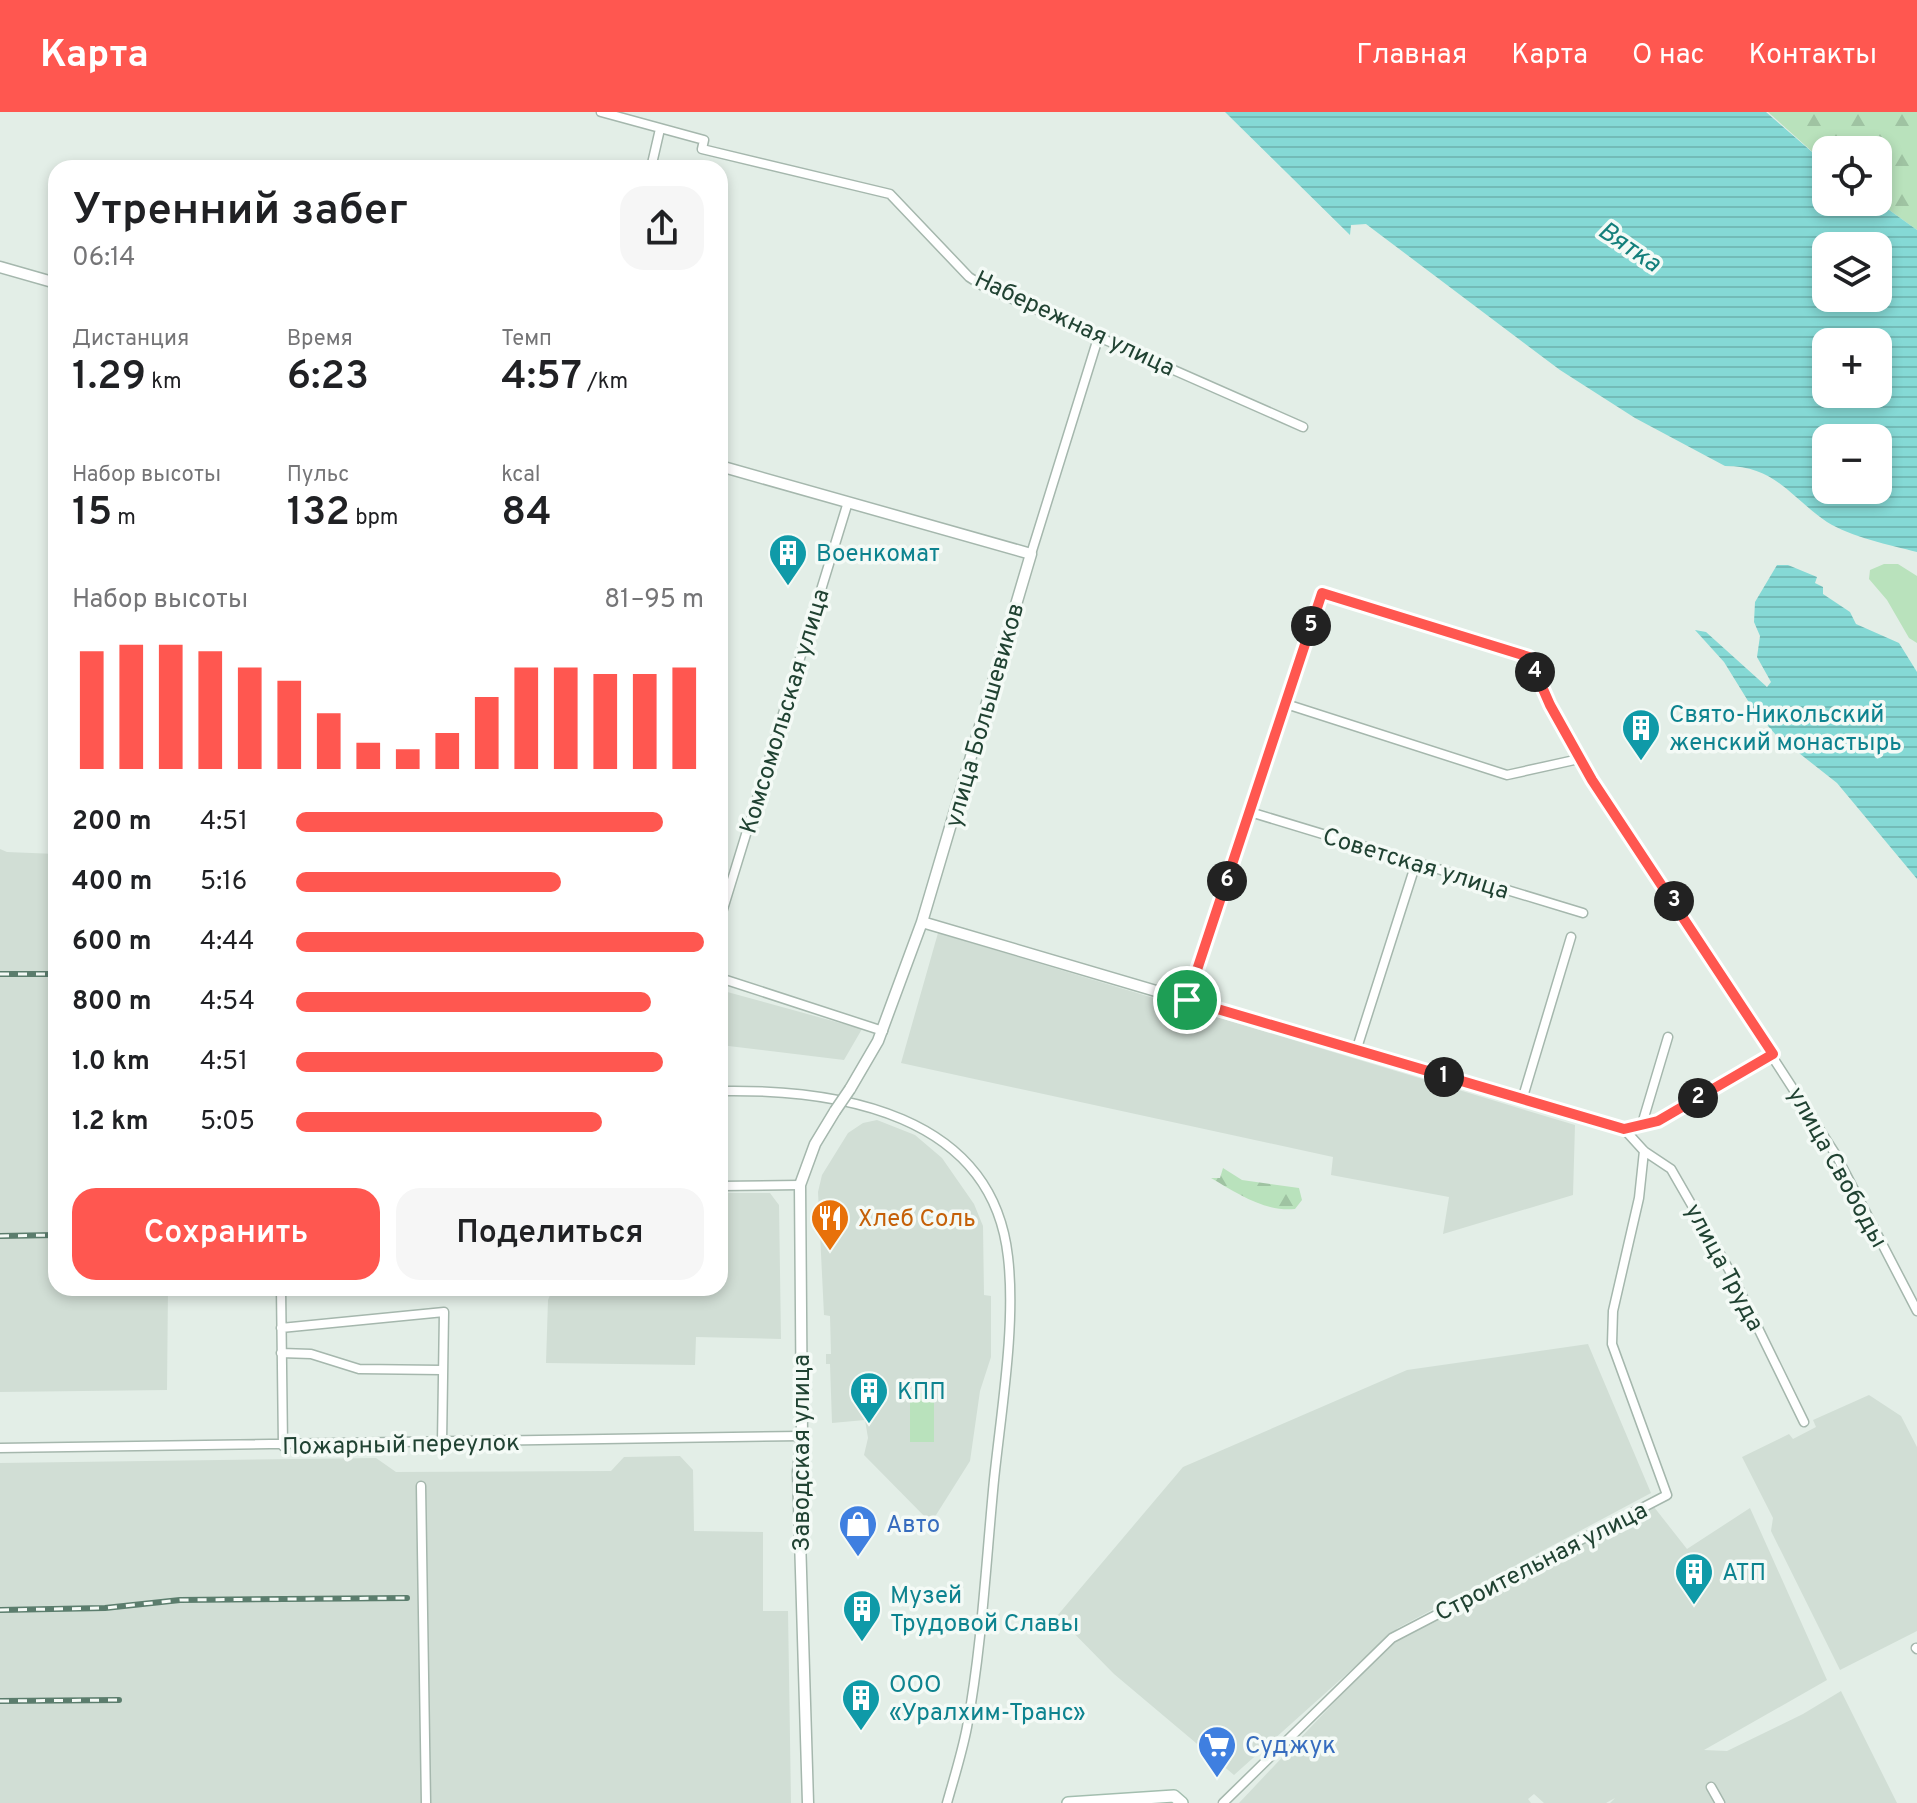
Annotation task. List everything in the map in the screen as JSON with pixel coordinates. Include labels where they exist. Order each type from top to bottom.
[{"type":"main road","points":[[1068,1803],[1174,1796],[1182,1803]]},
{"type":"street","name":"Набережная улица","points":[[601,112],[704,140],[702,149],[890,194],[969,277],[996,293],[1099,335],[1303,427]]},
{"type":"street","points":[[653,160],[660,129]]},
{"type":"street","points":[[0,267],[48,281]]},
{"type":"street","name":"улица Большевиков","points":[[835,1111],[883,1031],[922,922],[1099,335]]},
{"type":"street","points":[[728,468],[1031,554]]},
{"type":"street","name":"Комсомольская улица","points":[[728,893],[848,502]]},
{"type":"street","name":"улица Свободы","points":[[1286,704],[1322,593],[1529,657],[1579,759],[1836,1155],[1917,1311]]},
{"type":"street","points":[[1187,1000],[1286,704],[1507,775],[1579,759]]},
{"type":"street","name":"Советская улица","points":[[1250,812],[1583,913]]},
{"type":"street","points":[[1356,1051],[1416,863]]},
{"type":"street","points":[[922,922],[1624,1129],[1658,1121],[1773,1054]]},
{"type":"street","points":[[1522,1100],[1571,937]]},
{"type":"street","points":[[728,981],[883,1031]]},
{"type":"street","points":[[1642,1124],[1668,1037]]},
{"type":"street","points":[[728,1091],[765,1092],[837,1101],[879,1109],[919,1124],[948,1145],[971,1169],[989,1199],[1003,1232],[1010,1289],[1003,1386],[967,1726],[947,1803]]},
{"type":"street","name":"Заводская улица","points":[[808,1803],[798,1472],[802,1436],[800,1185],[815,1144],[835,1111]]},
{"type":"street","name":"улица Труда","points":[[1624,1129],[1644,1151],[1671,1169],[1679,1182],[1732,1275],[1804,1422]]},
{"type":"street","name":"Строительная улица","points":[[1223,1803],[1392,1638],[1667,1495],[1612,1344],[1613,1311],[1639,1198],[1644,1151]]},
{"type":"street","points":[[728,1186],[800,1185]]},
{"type":"street","points":[[281,1296],[283,1446]]},
{"type":"street","points":[[281,1328],[444,1312],[442,1443]]},
{"type":"street","points":[[281,1353],[311,1354],[359,1369],[441,1370]]},
{"type":"street","name":"Пожарный переулок","points":[[0,1448],[802,1436]]},
{"type":"street","points":[[421,1486],[426,1803]]},
{"type":"street","points":[[1711,1787],[1720,1803]]},
{"type":"shaded area","points":[[0,849],[48,854],[48,1296],[168,1296],[167,1390],[0,1392]]},
{"type":"shaded area","points":[[938,933],[1575,1125],[1573,1195],[1443,1234],[1449,1197],[1331,1175],[1333,1157],[901,1063]]},
{"type":"shaded area","points":[[728,992],[862,1029],[844,1060],[728,1046]]},
{"type":"shaded area","points":[[877,1120],[915,1135],[942,1158],[974,1204],[983,1226],[984,1295],[991,1296],[991,1357],[980,1391],[970,1461],[931,1523],[864,1455],[868,1438],[865,1420],[832,1423],[830,1364],[826,1364],[826,1354],[831,1354],[830,1316],[824,1315],[818,1192],[822,1175],[848,1133],[863,1123]]},
{"type":"shaded area","points":[[728,1193],[770,1193],[779,1205],[781,1339],[696,1337],[695,1365],[546,1363],[550,1296],[728,1296]]},
{"type":"shaded area","points":[[1588,1344],[1651,1493],[1398,1628],[1234,1775],[1114,1674],[1057,1616],[1183,1467],[1407,1370]]},
{"type":"shaded area","points":[[1869,1395],[1901,1416],[1917,1447],[1917,1631],[1840,1670],[1771,1531],[1773,1518],[1742,1457],[1789,1434],[1793,1439],[1816,1427],[1813,1420]]},
{"type":"shaded area","points":[[680,1456],[693,1470],[694,1531],[763,1532],[763,1611],[788,1611],[791,1803],[0,1803],[0,1463],[376,1458],[396,1472],[611,1471],[624,1457]]},
{"type":"shaded area","points":[[1654,1507],[1687,1549],[1750,1508],[1827,1680],[1704,1750],[1727,1751],[1803,1714],[1841,1691],[1897,1803],[1610,1803],[1615,1798],[1606,1803],[1544,1803],[1534,1794],[1528,1799],[1531,1803],[1239,1803],[1392,1641]]},
{"type":"green space","points":[[1768,112],[1917,112],[1917,230],[1892,212],[1892,136],[1812,136],[1812,151]]},
{"type":"green space","points":[[1884,564],[1898,564],[1917,576],[1917,643],[1909,638],[1887,600],[1869,579],[1870,570]]},
{"type":"green space","points":[[1223,1168],[1242,1180],[1299,1188],[1302,1200],[1295,1209],[1284,1209],[1251,1200],[1211,1178],[1220,1178]]},
{"type":"green space","points":[[910,1393],[934,1393],[934,1442],[910,1442]]},
{"type":"water","name":"Вятка","points":[[1225,112],[1766,112],[1812,152],[1812,216],[1892,216],[1892,212],[1917,230],[1917,552],[1847,532],[1827,522],[1770,477],[1743,467],[1725,466],[1635,418],[1560,370],[1366,224],[1351,225],[1350,235]]},
{"type":"water","points":[[1777,565],[1788,565],[1817,577],[1815,583],[1823,587],[1823,594],[1850,612],[1856,624],[1899,643],[1917,672],[1917,879],[1837,783],[1776,735],[1753,709],[1724,662],[1695,630],[1706,632],[1767,687],[1771,682],[1757,657],[1760,636],[1754,622],[1755,602]]},
{"type":"railway","points":[[0,974],[48,974]]},
{"type":"railway","points":[[0,1236],[48,1235]]},
{"type":"railway","points":[[0,1610],[105,1608],[180,1600],[407,1598]]},
{"type":"railway","points":[[0,1701],[119,1700]]},
{"type":"place","name":"Военкомат","points":[[788,587]]},
{"type":"place","name":"Свято-Никольский женский монастырь","points":[[1641,762]]},
{"type":"place","name":"Хлеб Соль","points":[[830,1252]]},
{"type":"place","name":"КПП","points":[[869,1425]]},
{"type":"place","name":"Авто","points":[[858,1558]]},
{"type":"place","name":"АТП","points":[[1694,1606]]},
{"type":"place","name":"Музей Трудовой Славы","points":[[862,1643]]},
{"type":"place","name":"ООО «Уралхим-Транс»","points":[[861,1732]]},
{"type":"place","name":"Суджук","points":[[1217,1779]]},
{"type":"route","points":[[1322,593],[1529,657],[1579,759],[1773,1054],[1658,1121],[1624,1129],[1187,1000],[1322,593]]}]
